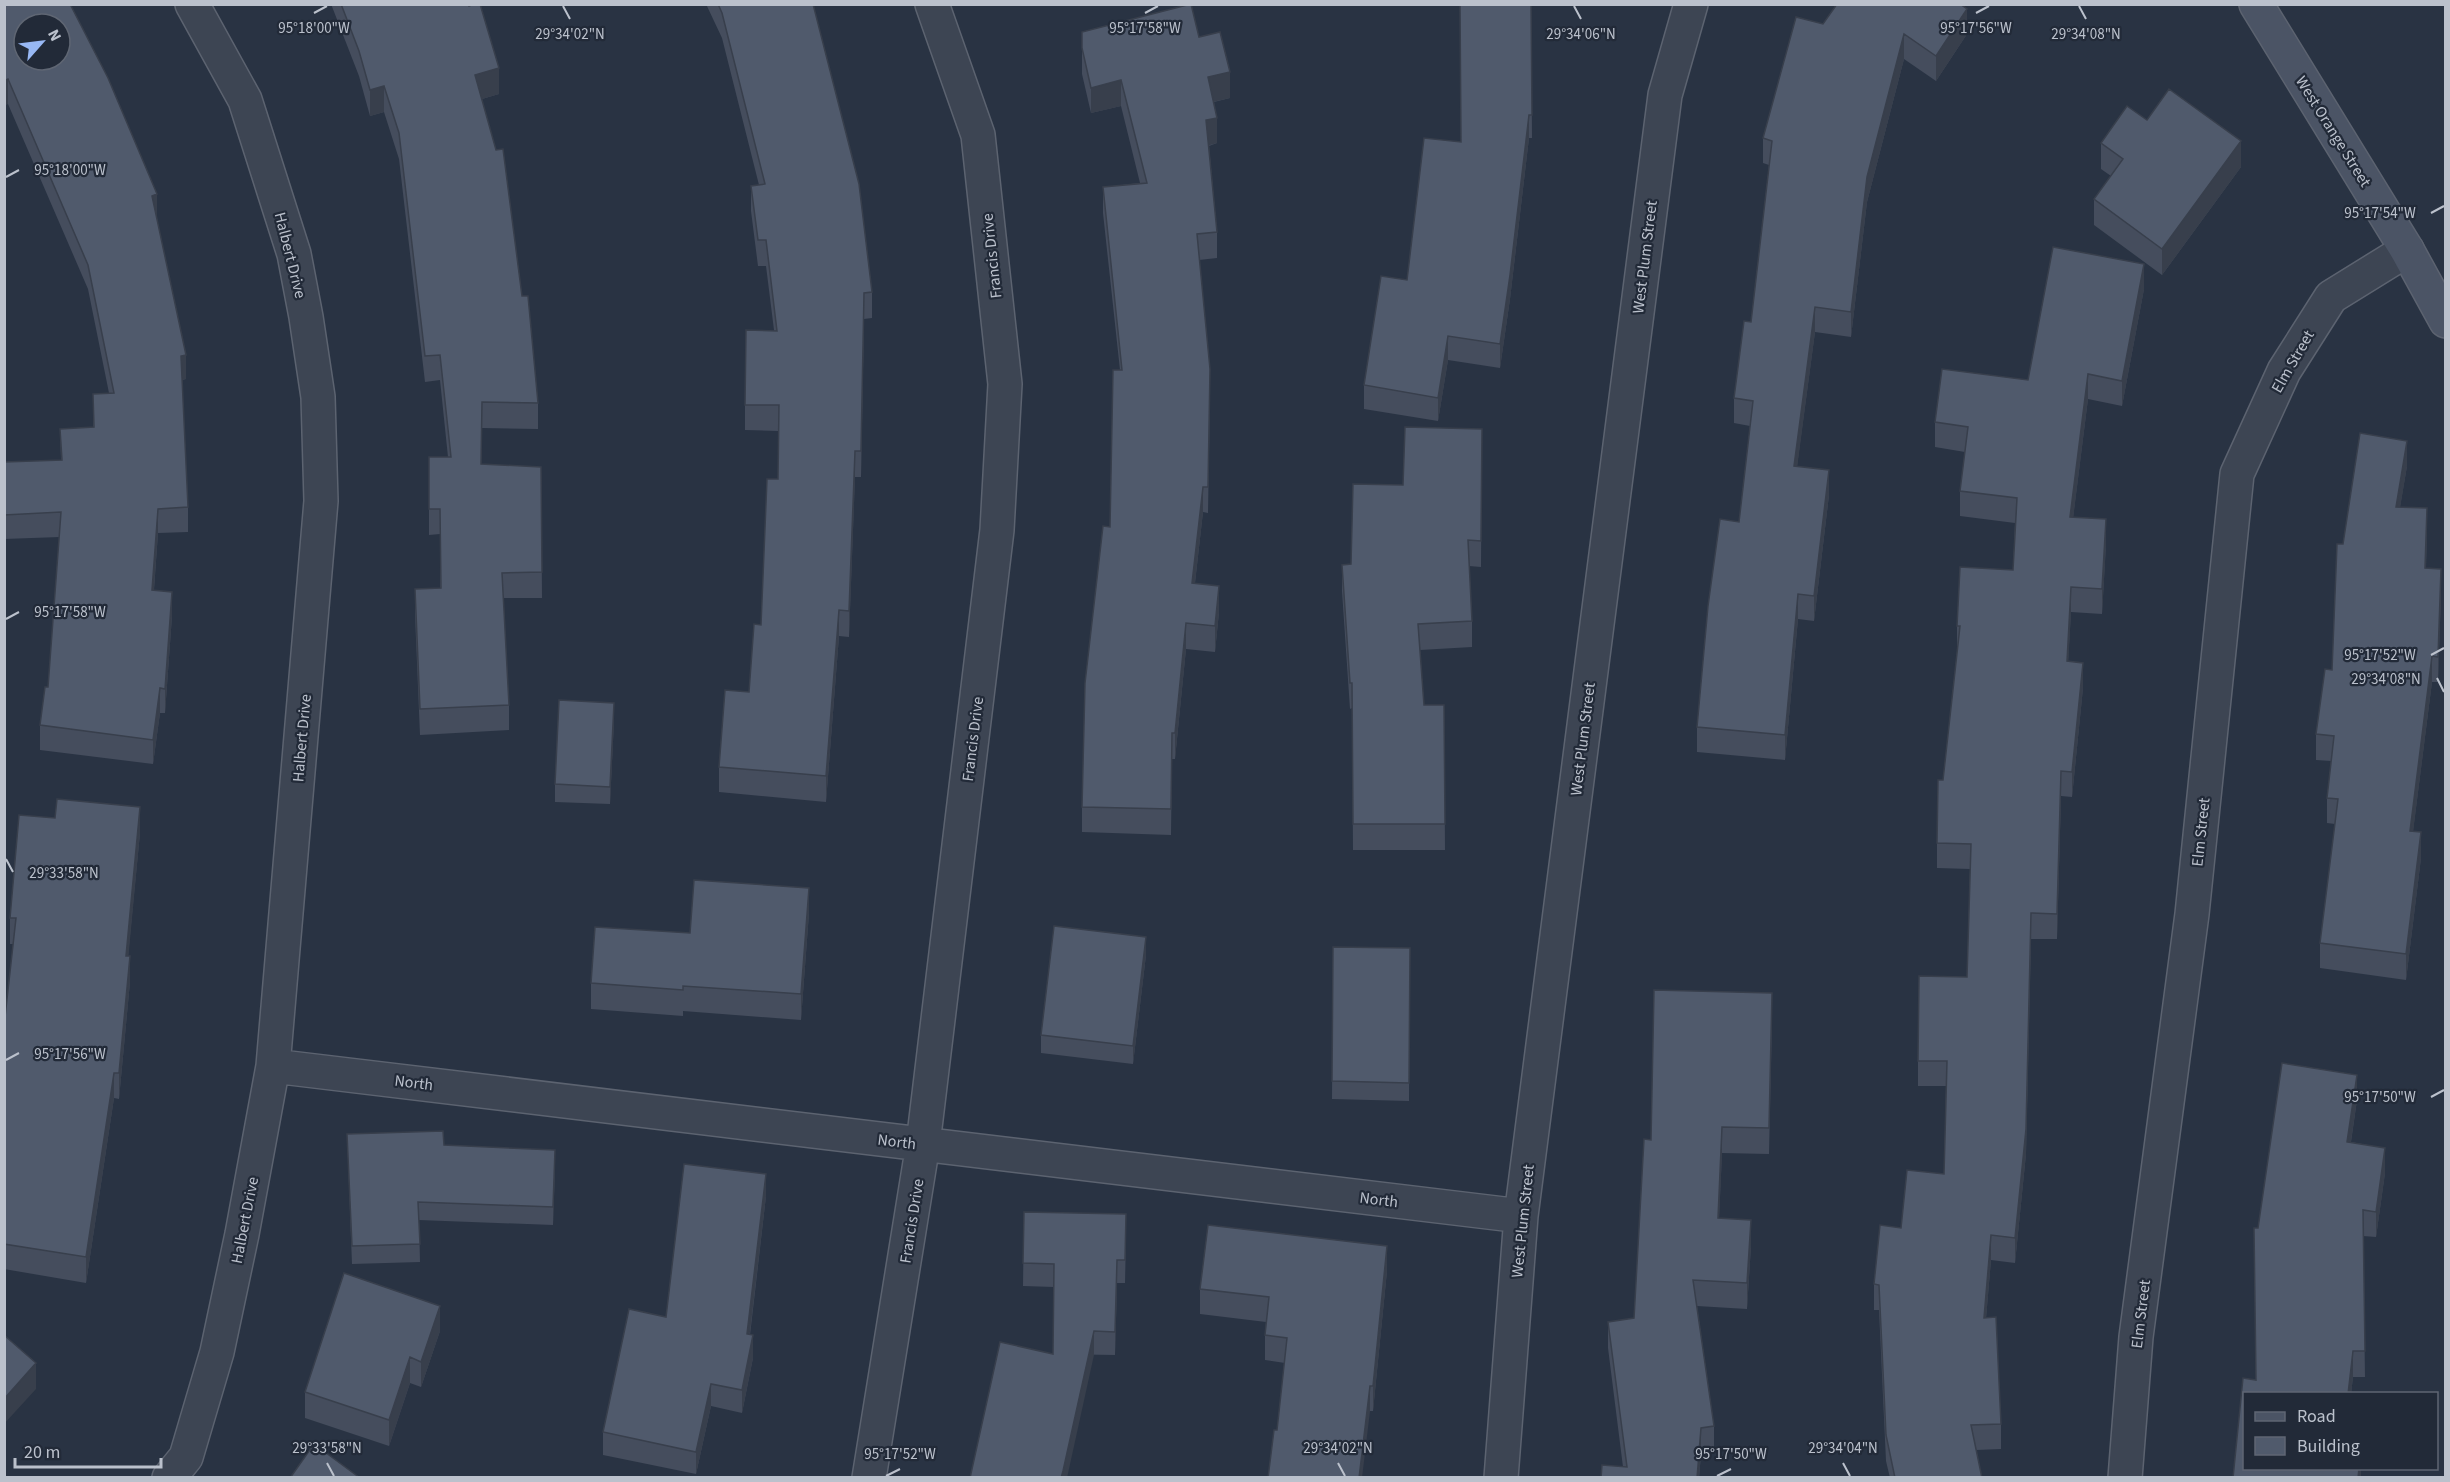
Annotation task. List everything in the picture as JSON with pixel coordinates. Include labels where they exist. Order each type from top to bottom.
[{"type":"street","name":"Halbert Drive","points":[[169,1478],[186,1457],[217,1352],[242,1234],[273,1065],[321,501],[318,397],[294,254],[245,100],[192,4]]},
{"type":"street","name":"Francis Drive","points":[[869,1478],[923,1144],[997,530],[1005,384],[978,135],[932,4]]},
{"type":"street","name":"West Plum Street","points":[[1501,1478],[1521,1216],[1665,95],[1691,4]]},
{"type":"street","name":"West Orange Street","points":[[2256,4],[2407,250],[2445,321]]},
{"type":"street","name":"Elm Street","points":[[2125,1478],[2136,1337],[2192,914],[2237,474],[2284,371],[2331,297],[2407,250]]},
{"type":"street","name":"North","points":[[273,1065],[1521,1216]]},
{"type":"building","points":[[4,4],[70,4],[108,78],[157,194],[152,196],[186,355],[181,356],[188,507],[158,509],[152,590],[172,592],[165,689],[160,688],[153,740],[40,725],[45,687],[48,687],[61,512],[4,515],[4,462],[62,460],[60,429],[94,427],[93,394],[114,393],[88,265],[8,79],[4,81]]},
{"type":"building","points":[[341,4],[468,4],[469,6],[480,4],[499,68],[475,75],[496,150],[503,149],[522,296],[528,296],[538,403],[482,402],[481,464],[541,467],[542,572],[502,573],[509,705],[420,709],[415,589],[441,588],[440,509],[429,509],[429,457],[451,457],[440,355],[425,356],[399,133],[384,86],[370,90],[359,51]]},
{"type":"building","points":[[718,4],[813,4],[859,184],[872,292],[864,293],[861,451],[855,451],[849,611],[839,610],[826,776],[719,767],[725,690],[749,692],[754,624],[761,625],[767,479],[778,479],[779,405],[745,405],[746,330],[777,331],[766,240],[758,240],[751,186],[765,184]]},
{"type":"building","points":[[1191,4],[1199,37],[1220,32],[1230,72],[1208,77],[1217,118],[1206,120],[1217,232],[1197,234],[1210,369],[1208,487],[1203,487],[1192,583],[1219,586],[1215,626],[1186,623],[1175,733],[1172,733],[1171,809],[1082,807],[1085,683],[1103,526],[1110,527],[1113,370],[1122,370],[1103,187],[1147,183],[1121,80],[1091,88],[1082,48],[1082,32]]},
{"type":"building","points":[[1460,4],[1531,4],[1532,115],[1529,115],[1500,344],[1448,336],[1438,398],[1364,385],[1381,276],[1407,280],[1424,138],[1461,142]]},
{"type":"building","points":[[1837,4],[1960,4],[1967,9],[1936,56],[1904,34],[1867,177],[1851,312],[1815,307],[1794,466],[1829,470],[1814,596],[1798,594],[1785,735],[1697,727],[1708,606],[1720,519],[1739,522],[1753,401],[1734,398],[1744,321],[1751,322],[1772,141],[1763,138],[1796,17],[1823,24]]},
{"type":"building","points":[[2169,89],[2241,141],[2162,249],[2094,199],[2123,159],[2101,143],[2127,106],[2147,120]]},
{"type":"building","points":[[2053,247],[2144,264],[2122,381],[2088,374],[2070,517],[2106,519],[2102,589],[2071,587],[2067,661],[2083,663],[2072,772],[2061,771],[2057,914],[2031,913],[2026,1129],[2015,1238],[1991,1235],[1984,1318],[1996,1317],[2001,1424],[1971,1425],[1982,1478],[1895,1478],[1886,1435],[1879,1285],[1874,1284],[1880,1225],[1901,1228],[1907,1170],[1944,1174],[1947,1061],[1918,1061],[1919,976],[1967,977],[1971,844],[1937,843],[1938,780],[1943,780],[1960,626],[1957,626],[1960,567],[2013,570],[2017,498],[1960,491],[1968,427],[1935,422],[1942,369],[2028,380]]},
{"type":"building","points":[[1405,427],[1482,429],[1481,541],[1468,540],[1472,621],[1418,624],[1424,705],[1444,705],[1445,824],[1353,824],[1352,683],[1350,683],[1342,565],[1351,564],[1353,484],[1403,485]]},
{"type":"building","points":[[2360,433],[2407,441],[2396,507],[2427,508],[2425,568],[2441,569],[2438,657],[2432,656],[2410,831],[2421,832],[2406,954],[2320,943],[2338,799],[2327,798],[2334,736],[2316,734],[2325,669],[2332,670],[2337,544],[2343,544]]},
{"type":"building","points":[[559,700],[614,703],[610,787],[555,784]]},
{"type":"building","points":[[57,799],[140,807],[126,956],[130,956],[119,1073],[114,1073],[86,1257],[4,1244],[4,1026],[16,918],[10,918],[19,815],[55,818]]},
{"type":"building","points":[[694,880],[809,888],[801,994],[683,986],[683,990],[591,983],[595,927],[690,933]]},
{"type":"building","points":[[1054,926],[1146,937],[1133,1046],[1041,1035]]},
{"type":"building","points":[[1333,947],[1410,948],[1409,1083],[1332,1081]]},
{"type":"building","points":[[1654,990],[1772,993],[1769,1128],[1722,1127],[1718,1218],[1751,1220],[1747,1283],[1693,1280],[1714,1426],[1701,1428],[1697,1478],[1601,1478],[1602,1465],[1627,1467],[1608,1322],[1634,1318],[1644,1139],[1651,1140]]},
{"type":"building","points":[[2282,1063],[2357,1075],[2347,1142],[2385,1148],[2376,1212],[2363,1210],[2365,1351],[2353,1351],[2348,1392],[2243,1392],[2243,1470],[2359,1470],[2358,1478],[2233,1478],[2243,1378],[2256,1380],[2254,1228],[2258,1228]]},
{"type":"building","points":[[443,1131],[444,1145],[555,1150],[553,1207],[418,1202],[420,1244],[352,1246],[347,1134]]},
{"type":"building","points":[[684,1164],[766,1174],[747,1334],[753,1335],[742,1390],[711,1384],[696,1452],[603,1432],[629,1309],[666,1317]]},
{"type":"building","points":[[1024,1212],[1126,1214],[1125,1260],[1117,1260],[1115,1332],[1094,1331],[1061,1478],[970,1478],[1000,1342],[1053,1354],[1054,1264],[1023,1263]]},
{"type":"building","points":[[1208,1225],[1387,1246],[1373,1386],[1370,1386],[1359,1478],[1268,1478],[1274,1430],[1277,1430],[1287,1338],[1265,1335],[1269,1297],[1200,1289]]},
{"type":"building","points":[[344,1273],[440,1306],[421,1362],[410,1357],[389,1420],[305,1392]]},
{"type":"building","points":[[4,1335],[36,1363],[4,1399]]},
{"type":"building","points":[[314,1444],[360,1478],[290,1478]]}]
